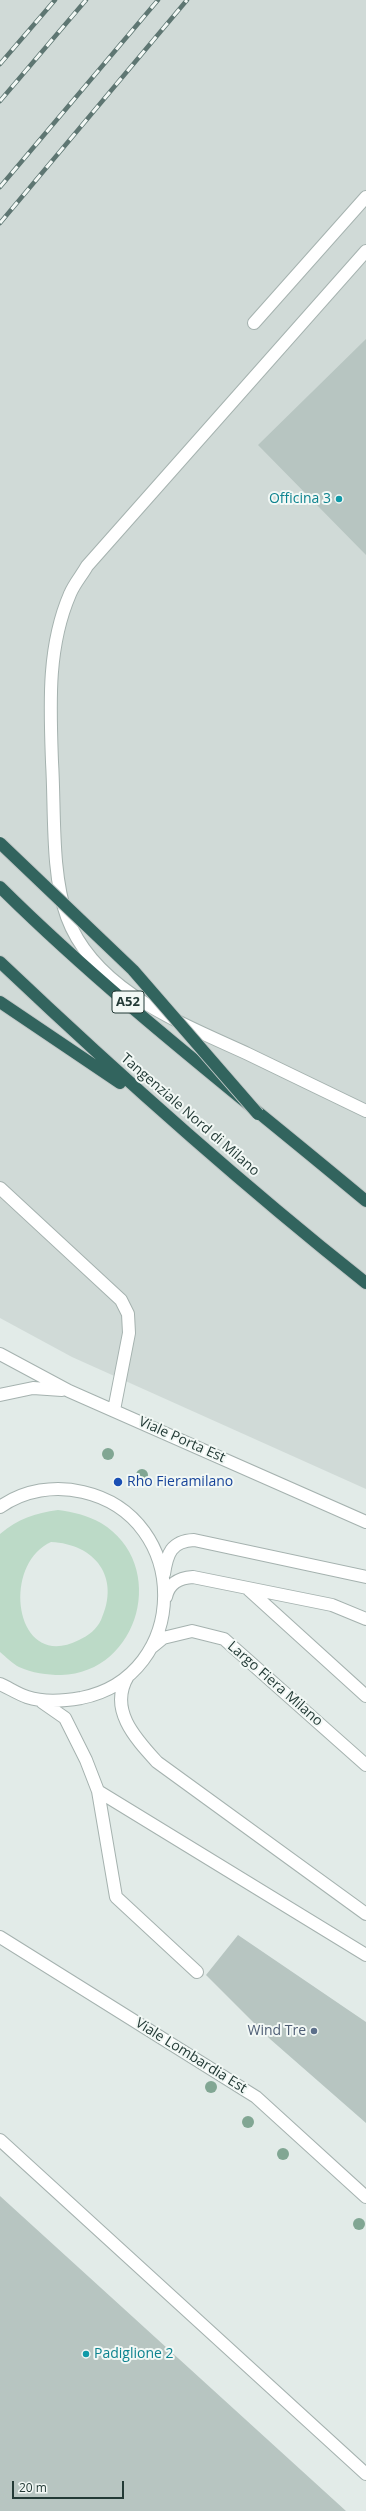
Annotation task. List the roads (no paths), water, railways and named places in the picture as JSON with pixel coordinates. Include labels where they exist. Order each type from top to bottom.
[{"type":"highway","points":[[0,843],[133,970],[258,1114]]},
{"type":"highway","name":"A52","points":[[0,887],[42,929],[258,1114],[366,1201]]},
{"type":"highway","name":"Tangenziale Nord di Milano","points":[[0,962],[156,1107],[226,1168],[366,1283]]},
{"type":"highway","points":[[0,1002],[156,1107]]},
{"type":"street","points":[[254,323],[366,197]]},
{"type":"street","points":[[366,251],[87,566],[71,592],[60,621],[54,650],[51,693],[58,879],[66,917],[78,942],[119,984],[153,1007],[366,1111]]},
{"type":"street","points":[[0,1188],[121,1300],[128,1314],[129,1333],[114,1410]]},
{"type":"street","name":"Viale Porta Est","points":[[2,1357],[69,1391],[366,1522]]},
{"type":"street","points":[[0,1395],[33,1388],[69,1391]]},
{"type":"street","points":[[0,1497],[31,1491],[66,1488],[100,1496],[129,1514],[152,1541],[164,1576],[166,1600]]},
{"type":"street","points":[[0,1507],[31,1491]]},
{"type":"street","points":[[164,1576],[172,1548],[178,1543],[194,1540],[366,1577]]},
{"type":"street","points":[[366,1619],[332,1605],[193,1577],[185,1578],[171,1585],[166,1600],[161,1625],[152,1648],[128,1676],[119,1694],[123,1714],[142,1745],[157,1762],[366,1914]]},
{"type":"street","points":[[248,1589],[366,1696]]},
{"type":"street","name":"Largo Fiera Milano","points":[[152,1648],[163,1638],[192,1631],[224,1639],[366,1765]]},
{"type":"street","points":[[28,1697],[61,1702],[96,1695],[128,1676]]},
{"type":"street","points":[[0,1684],[54,1708],[65,1718],[86,1760],[98,1791],[116,1897],[197,1972]]},
{"type":"street","points":[[98,1791],[366,1955]]},
{"type":"street","name":"Viale Lombardia Est","points":[[0,1937],[256,2097],[366,2197]]},
{"type":"street","points":[[0,2140],[366,2474]]},
{"type":"railway","points":[[0,64],[55,0]]},
{"type":"railway","points":[[0,101],[86,0]]},
{"type":"railway","points":[[0,187],[158,0]]},
{"type":"railway","points":[[0,223],[187,0]]},
{"type":"place","name":"Officina 3","points":[[339,499]]},
{"type":"place","name":"Rho Fieramilano","points":[[118,1482]]},
{"type":"place","name":"Wind Tre","points":[[314,2031]]},
{"type":"place","name":"Padiglione 2","points":[[86,2354]]}]
